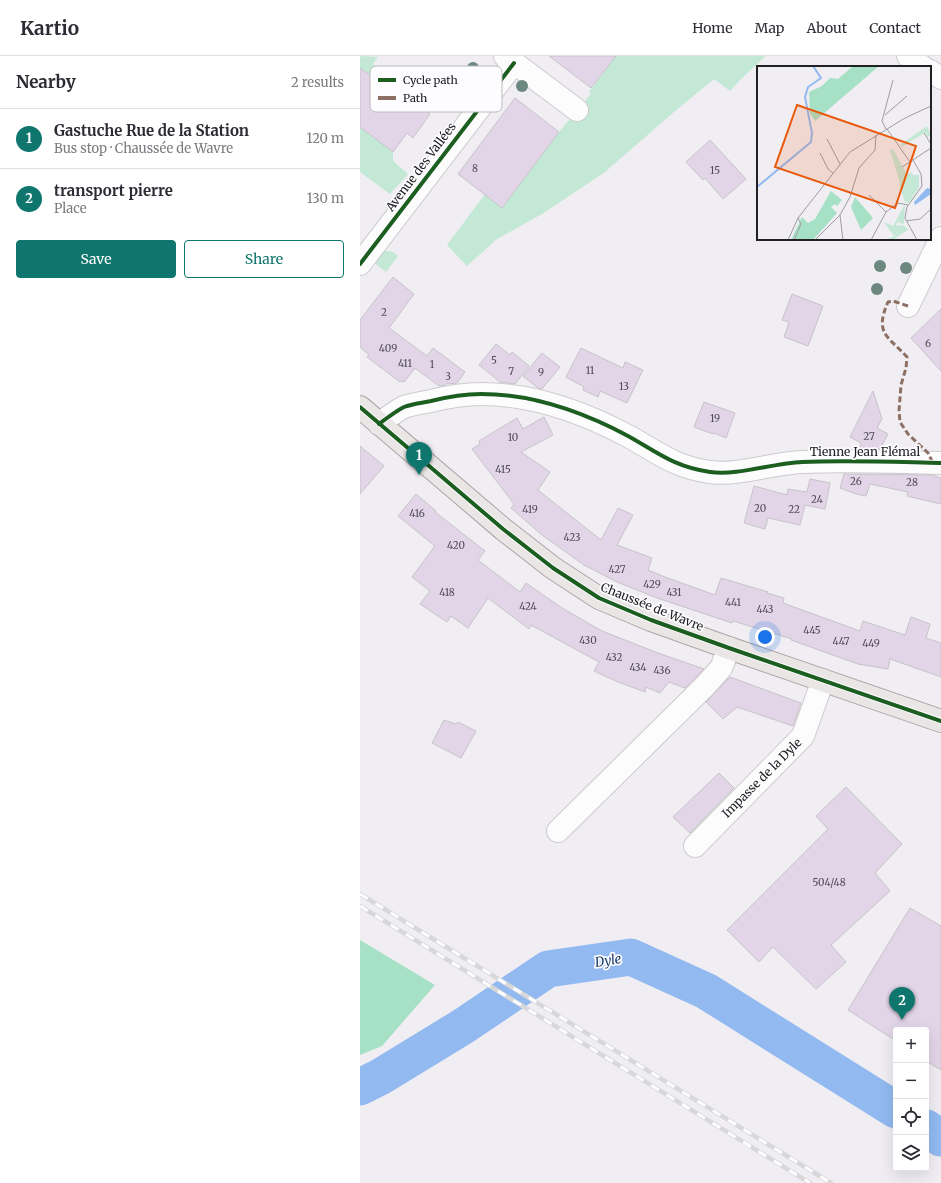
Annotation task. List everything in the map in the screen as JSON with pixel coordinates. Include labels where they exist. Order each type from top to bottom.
[{"type":"main road","name":"Chaussée de Wavre","points":[[360,408],[503,529],[553,568],[599,598],[650,620],[941,721]]},
{"type":"street","points":[[908,56],[922,66]]},
{"type":"street","name":"Avenue des Vallées","points":[[502,70],[509,60],[577,110]]},
{"type":"street","points":[[931,72],[941,78]]},
{"type":"street","name":"Avenue des Vallées","points":[[360,264],[471,112]]},
{"type":"street","points":[[908,306],[941,238]]},
{"type":"street","name":"Tienne Jean Flémal","points":[[379,424],[404,407],[449,396],[480,394],[507,395],[544,403],[584,415],[628,436],[669,460],[686,468],[711,472],[731,472],[801,462],[887,462],[941,464]]},
{"type":"street","points":[[558,831],[704,687],[721,668],[729,648]]},
{"type":"street","name":"Impasse de la Dyle","points":[[695,846],[803,736],[823,680]]},
{"type":"green space","points":[[360,56],[378,57],[373,64],[375,66],[370,66],[370,75],[360,68]]},
{"type":"green space","points":[[616,56],[766,56],[730,91],[714,79],[605,172],[542,214],[497,239],[467,266],[447,245],[485,194],[503,207],[559,132],[591,94],[589,92]]},
{"type":"green space","points":[[360,127],[393,152],[393,161],[408,174],[390,194],[360,172]]},
{"type":"green space","points":[[381,252],[393,252],[398,256],[386,272],[372,261]]},
{"type":"green space","points":[[360,940],[435,985],[382,1046],[360,1055]]},
{"type":"building","points":[[549,56],[616,56],[591,88]]},
{"type":"building","points":[[360,68],[370,75],[370,112],[427,112],[430,114],[413,138],[407,133],[393,152],[360,127]]},
{"type":"building","points":[[515,98],[559,132],[502,208],[458,174]]},
{"type":"building","points":[[710,140],[746,179],[723,199],[705,178],[703,180],[686,162]]},
{"type":"building","points":[[393,277],[414,294],[389,328],[427,356],[433,348],[465,372],[457,383],[447,383],[446,385],[439,386],[415,368],[404,382],[400,382],[367,357],[369,355],[360,347],[360,320]]},
{"type":"building","points":[[792,294],[823,306],[808,346],[784,337],[789,322],[782,320]]},
{"type":"building","points":[[941,309],[941,371],[911,338]]},
{"type":"building","points":[[496,344],[510,355],[512,352],[529,366],[515,384],[500,382],[479,365]]},
{"type":"building","points":[[581,348],[623,368],[625,362],[643,370],[627,403],[600,391],[598,397],[583,390],[584,387],[566,377]]},
{"type":"building","points":[[542,353],[560,367],[542,389],[538,388],[523,376]]},
{"type":"building","points":[[873,391],[882,419],[877,428],[888,434],[880,449],[860,449],[861,443],[850,437]]},
{"type":"building","points":[[704,402],[735,413],[726,438],[694,427]]},
{"type":"building","points":[[544,417],[553,435],[521,452],[550,472],[538,490],[601,540],[618,508],[633,515],[617,545],[652,558],[648,570],[665,577],[715,595],[721,578],[784,598],[783,603],[860,631],[863,621],[905,635],[911,617],[930,624],[926,638],[941,643],[941,677],[890,659],[888,669],[858,664],[791,640],[792,639],[733,621],[732,623],[657,598],[617,582],[584,565],[542,535],[511,508],[514,504],[472,449],[480,444],[479,441],[517,418],[523,429]]},
{"type":"building","points":[[360,446],[384,466],[360,494]]},
{"type":"building","points":[[844,474],[931,475],[941,478],[941,504],[907,496],[908,492],[870,484],[866,496],[856,494],[840,488]]},
{"type":"building","points":[[810,479],[830,483],[825,509],[805,505],[800,525],[768,518],[765,529],[744,523],[754,486],[787,495],[788,489],[807,492]]},
{"type":"building","points":[[416,494],[436,511],[435,512],[485,551],[478,560],[520,592],[526,583],[562,608],[602,631],[704,669],[685,688],[669,682],[660,693],[646,687],[645,692],[594,671],[599,662],[531,625],[529,629],[488,598],[468,628],[451,616],[447,622],[420,604],[430,591],[412,577],[435,546],[398,516]]},
{"type":"building","points":[[730,677],[801,703],[793,726],[737,707],[723,719],[706,702]]},
{"type":"building","points":[[444,720],[456,724],[458,722],[476,731],[461,758],[432,743]]},
{"type":"building","points":[[719,773],[734,788],[690,833],[673,817]]},
{"type":"building","points":[[846,787],[902,844],[875,873],[890,891],[831,945],[846,962],[816,989],[773,947],[759,962],[727,930],[828,829],[816,816]]},
{"type":"building","points":[[910,908],[941,926],[941,1070],[929,1063],[929,1027],[893,1027],[893,1039],[848,1010]]},
{"type":"waterway","name":"Dyle","points":[[360,1087],[380,1077],[462,1027],[548,969],[631,957],[706,991],[893,1108]]},
{"type":"waterway","name":"Dyle","points":[[929,1130],[941,1138]]},
{"type":"railway","points":[[360,894],[831,1183]]},
{"type":"railway","points":[[360,906],[810,1183]]},
{"type":"marked path","points":[[908,306],[893,301],[888,302],[882,321],[883,328],[889,339],[907,357],[906,368],[901,385],[899,411],[900,422],[908,434],[928,453],[933,463]]},
{"type":"cycle path","points":[[502,79],[514,63]]},
{"type":"cycle path","points":[[360,264],[476,112]]},
{"type":"cycle path","points":[[379,424],[398,410],[410,405],[462,395],[500,395],[538,401],[575,412],[611,427],[676,463],[697,470],[721,473],[802,462],[854,461],[941,463]]},
{"type":"cycle path","points":[[360,407],[503,529],[553,568],[599,598],[651,620],[941,721]]},
{"type":"place","name":"Gastuche Rue de la Station","points":[[419,475]]},
{"type":"place","name":"transport pierre","points":[[902,1020]]}]
